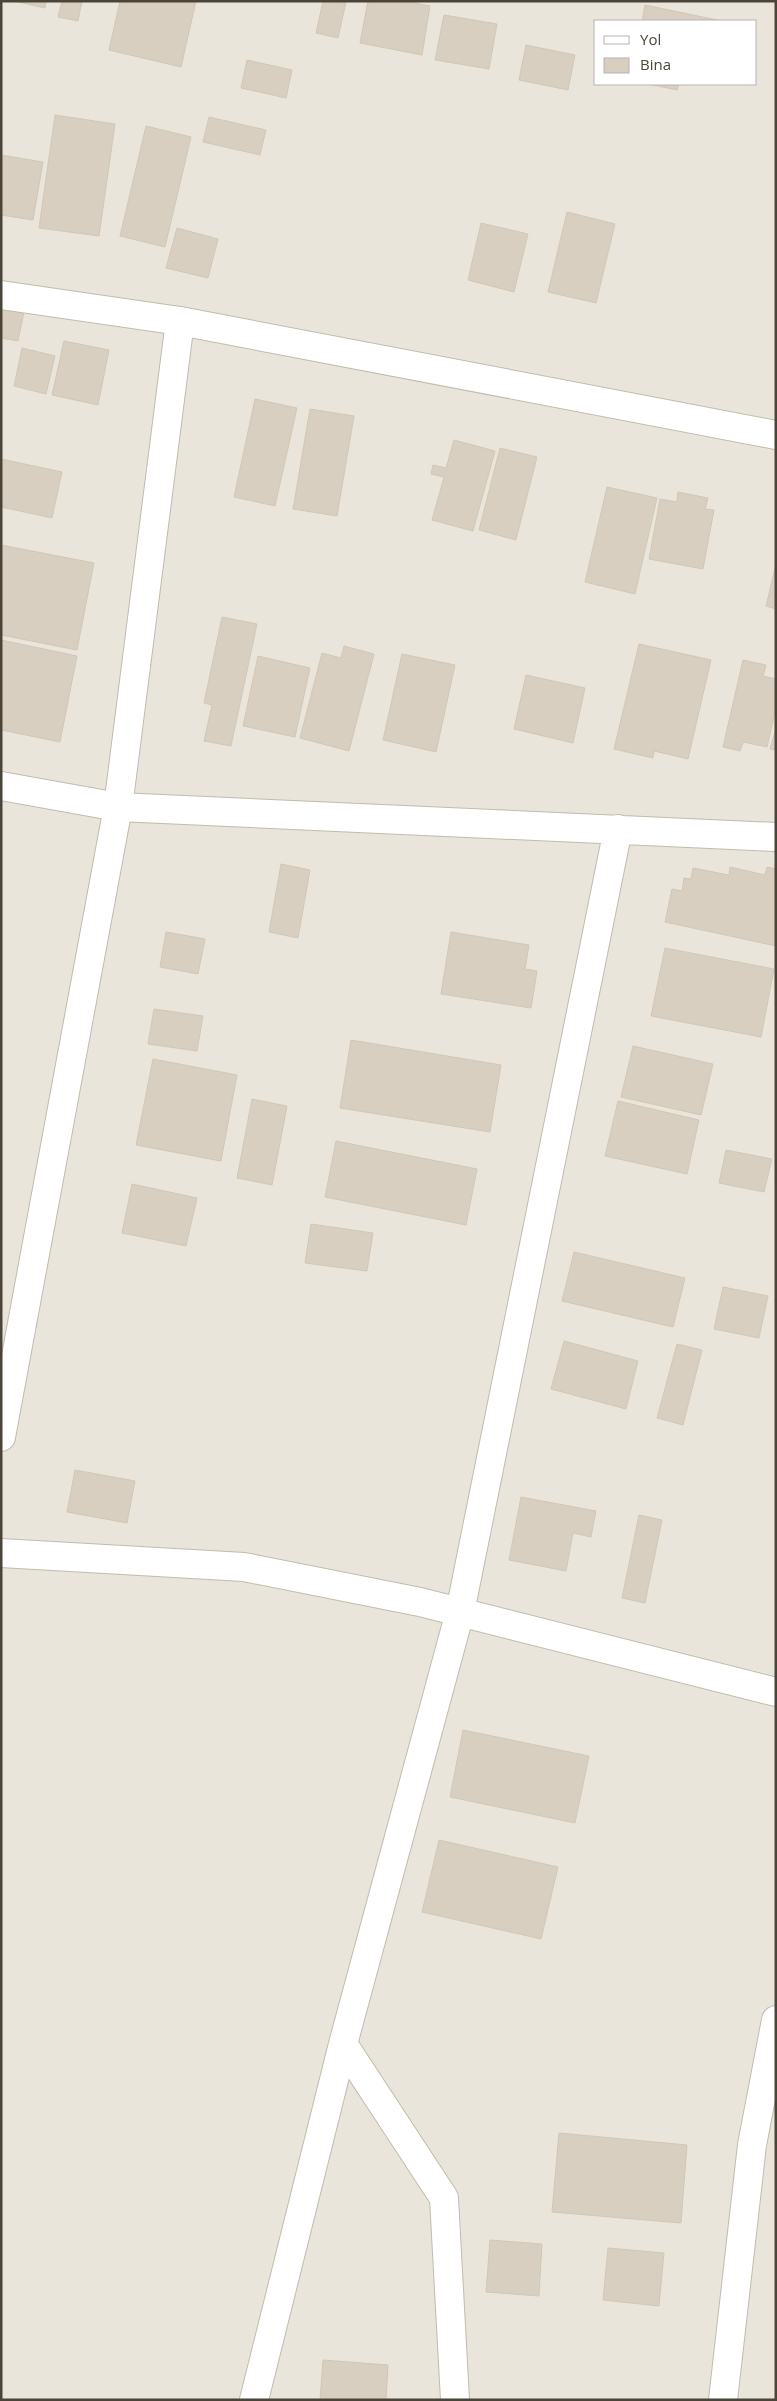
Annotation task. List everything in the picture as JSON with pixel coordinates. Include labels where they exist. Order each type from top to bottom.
[{"type":"street","points":[[1,295],[180,321],[776,435]]},
{"type":"street","points":[[1,1437],[118,807],[180,321]]},
{"type":"street","points":[[1,786],[118,807],[776,837]]},
{"type":"street","points":[[254,2400],[343,2044],[460,1612],[618,829]]},
{"type":"street","points":[[1,1553],[244,1567],[460,1612],[776,1692]]},
{"type":"street","points":[[724,2400],[764,2147],[776,2020]]},
{"type":"street","points":[[343,2044],[444,2198],[455,2400]]},
{"type":"shaded area","points":[[1,1],[776,1],[776,2400],[1,2400]]},
{"type":"building","points":[[14,1],[46,1],[45,8]]},
{"type":"building","points":[[62,1],[82,1],[78,21],[58,17]]},
{"type":"building","points":[[120,1],[196,1],[181,67],[109,50]]},
{"type":"building","points":[[323,1],[346,2],[338,38],[316,33]]},
{"type":"building","points":[[368,1],[404,1],[430,6],[422,55],[360,43]]},
{"type":"building","points":[[645,5],[717,20],[642,20]]},
{"type":"building","points":[[444,15],[497,24],[489,69],[435,60]]},
{"type":"building","points":[[526,45],[575,55],[568,90],[519,80]]},
{"type":"building","points":[[247,60],[292,70],[286,98],[241,88]]},
{"type":"building","points":[[653,85],[679,85],[677,90]]},
{"type":"building","points":[[55,115],[115,124],[99,236],[39,228]]},
{"type":"building","points":[[209,117],[266,130],[260,155],[203,142]]},
{"type":"building","points":[[146,126],[191,137],[165,247],[120,236]]},
{"type":"building","points":[[1,155],[43,162],[33,220],[1,215]]},
{"type":"building","points":[[567,212],[615,224],[596,303],[548,292]]},
{"type":"building","points":[[481,223],[528,234],[514,292],[468,280]]},
{"type":"building","points":[[177,228],[218,239],[208,278],[166,268]]},
{"type":"building","points":[[26,302],[18,341],[1,338],[1,305]]},
{"type":"building","points":[[64,341],[109,350],[98,405],[52,395]]},
{"type":"building","points":[[22,348],[55,356],[46,394],[14,386]]},
{"type":"building","points":[[255,399],[297,408],[275,506],[234,497]]},
{"type":"building","points":[[310,409],[354,416],[337,516],[293,509]]},
{"type":"building","points":[[454,440],[495,451],[473,531],[432,520],[444,477],[431,474],[433,465],[446,468]]},
{"type":"building","points":[[500,448],[537,457],[516,540],[479,530]]},
{"type":"building","points":[[1,459],[62,472],[52,518],[1,507]]},
{"type":"building","points":[[607,487],[657,498],[635,594],[585,582]]},
{"type":"building","points":[[678,492],[708,498],[705,509],[714,510],[703,569],[649,559],[660,499],[677,502]]},
{"type":"building","points":[[1,545],[94,563],[77,650],[1,635]]},
{"type":"building","points":[[776,564],[776,609],[766,606]]},
{"type":"building","points":[[222,617],[257,624],[231,746],[204,741],[212,705],[204,703]]},
{"type":"building","points":[[1,640],[77,656],[60,742],[1,730]]},
{"type":"building","points":[[639,644],[711,660],[688,759],[654,751],[653,758],[614,749]]},
{"type":"building","points":[[344,646],[374,654],[349,751],[300,738],[322,653],[341,658]]},
{"type":"building","points":[[402,654],[455,665],[436,752],[383,740]]},
{"type":"building","points":[[258,656],[310,668],[295,737],[243,726]]},
{"type":"building","points":[[743,660],[766,665],[763,676],[776,679],[776,708],[767,747],[743,742],[740,751],[723,747]]},
{"type":"building","points":[[526,675],[585,688],[573,743],[514,729]]},
{"type":"building","points":[[776,728],[776,750],[770,749]]},
{"type":"building","points":[[281,864],[310,870],[298,938],[269,932]]},
{"type":"building","points":[[730,867],[765,875],[767,867],[776,869],[776,946],[665,922],[672,889],[682,891],[684,878],[691,879],[693,868],[729,875]]},
{"type":"building","points":[[166,932],[205,939],[198,974],[160,967]]},
{"type":"building","points":[[451,932],[529,945],[525,969],[537,971],[531,1008],[441,994]]},
{"type":"building","points":[[665,948],[774,969],[761,1037],[651,1016]]},
{"type":"building","points":[[154,1009],[203,1016],[197,1051],[148,1044]]},
{"type":"building","points":[[351,1040],[501,1065],[490,1132],[340,1108]]},
{"type":"building","points":[[633,1046],[713,1064],[701,1115],[621,1097]]},
{"type":"building","points":[[153,1059],[237,1075],[221,1161],[136,1145]]},
{"type":"building","points":[[252,1099],[287,1106],[272,1185],[237,1178]]},
{"type":"building","points":[[618,1101],[699,1120],[687,1174],[605,1156]]},
{"type":"building","points":[[336,1141],[477,1169],[466,1225],[325,1197]]},
{"type":"building","points":[[726,1150],[772,1159],[764,1192],[719,1183]]},
{"type":"building","points":[[132,1184],[197,1198],[186,1246],[122,1233]]},
{"type":"building","points":[[311,1224],[373,1233],[367,1271],[305,1263]]},
{"type":"building","points":[[574,1252],[685,1278],[673,1327],[562,1301]]},
{"type":"building","points":[[723,1287],[768,1296],[759,1338],[714,1329]]},
{"type":"building","points":[[564,1341],[638,1361],[626,1409],[551,1389]]},
{"type":"building","points":[[677,1344],[702,1350],[683,1425],[657,1418]]},
{"type":"building","points":[[75,1470],[135,1481],[127,1523],[67,1512]]},
{"type":"building","points":[[521,1497],[596,1511],[591,1537],[573,1533],[566,1571],[509,1560]]},
{"type":"building","points":[[639,1515],[662,1520],[645,1603],[622,1598]]},
{"type":"building","points":[[463,1730],[589,1756],[575,1823],[450,1797]]},
{"type":"building","points":[[439,1840],[558,1867],[541,1939],[422,1912]]},
{"type":"building","points":[[559,2133],[687,2145],[681,2223],[552,2212]]},
{"type":"building","points":[[490,2240],[542,2244],[539,2296],[486,2292]]},
{"type":"building","points":[[608,2248],[664,2253],[659,2306],[603,2300]]},
{"type":"building","points":[[323,2360],[388,2365],[386,2400],[320,2400]]}]
